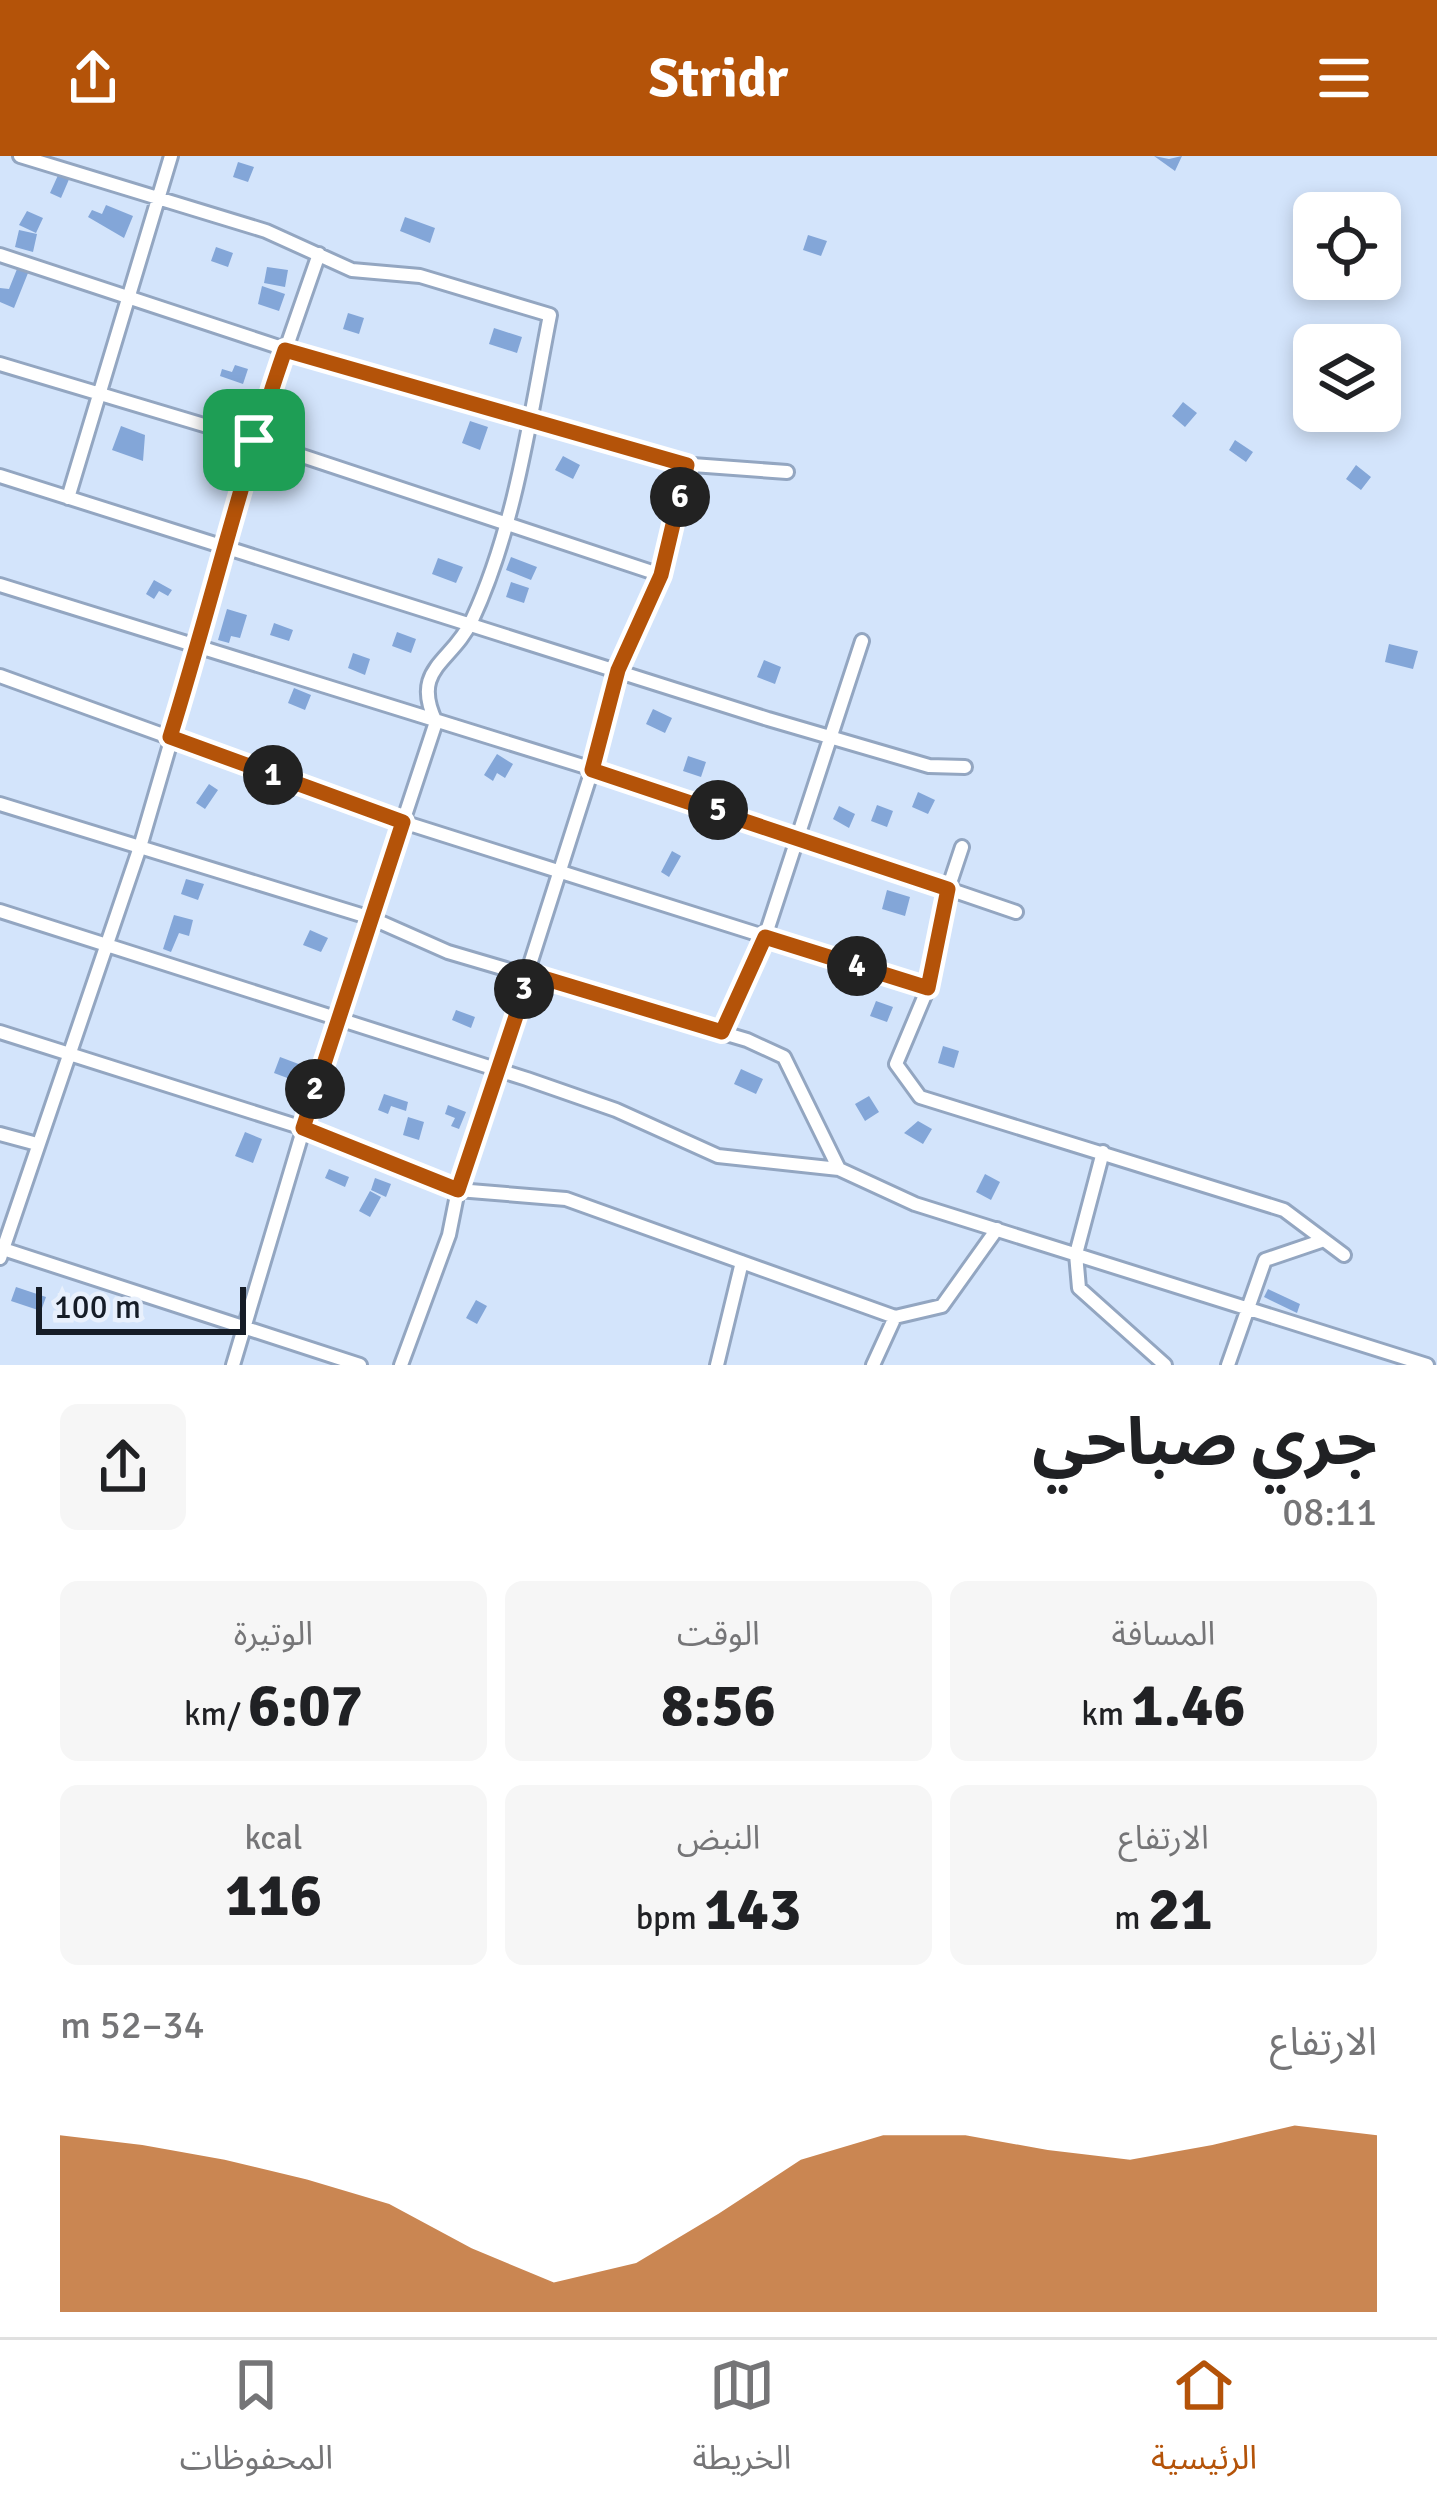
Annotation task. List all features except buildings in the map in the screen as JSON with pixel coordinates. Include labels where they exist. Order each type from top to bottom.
[{"type":"street","points":[[20,156],[155,197],[352,270],[421,276],[550,315],[507,524],[471,623],[428,677],[426,700],[436,722],[337,1019],[233,1365]]},
{"type":"street","points":[[68,497],[171,156]]},
{"type":"street","points":[[319,254],[254,440],[227,550],[140,847],[1,1252],[360,1365]]},
{"type":"street","points":[[0,255],[285,350],[687,465],[787,472]]},
{"type":"street","points":[[0,364],[254,440],[661,575]]},
{"type":"street","points":[[401,1365],[449,1235],[458,1190],[530,974],[618,670],[661,575],[687,465]]},
{"type":"street","points":[[0,476],[929,766],[965,767]]},
{"type":"street","points":[[0,585],[592,770],[1016,912]]},
{"type":"street","points":[[722,1032],[765,937],[794,836],[862,641]]},
{"type":"street","points":[[0,676],[403,822],[928,988]]},
{"type":"street","points":[[0,803],[371,918],[448,952],[722,1032],[784,1057],[839,1169]]},
{"type":"street","points":[[962,847],[948,889],[928,988],[896,1064],[920,1097],[1284,1210],[1344,1255]]},
{"type":"street","points":[[0,911],[616,1110],[718,1156],[839,1169],[915,1204],[1427,1365]]},
{"type":"street","points":[[0,1032],[303,1128],[458,1190],[566,1199],[895,1317],[942,1306],[997,1229]]},
{"type":"street","points":[[0,1134],[37,1144]]},
{"type":"street","points":[[1103,1152],[1076,1254],[1079,1288],[1165,1365]]},
{"type":"street","points":[[1228,1365],[1264,1260],[1324,1240]]},
{"type":"street","points":[[717,1365],[742,1262]]},
{"type":"street","points":[[873,1365],[895,1317]]},
{"type":"route","points":[[285,350],[687,465],[661,575],[618,670],[592,770],[948,889],[928,988],[765,937],[722,1032],[530,974],[458,1190],[303,1128],[403,822],[170,737],[227,550],[254,440],[285,350]]}]
